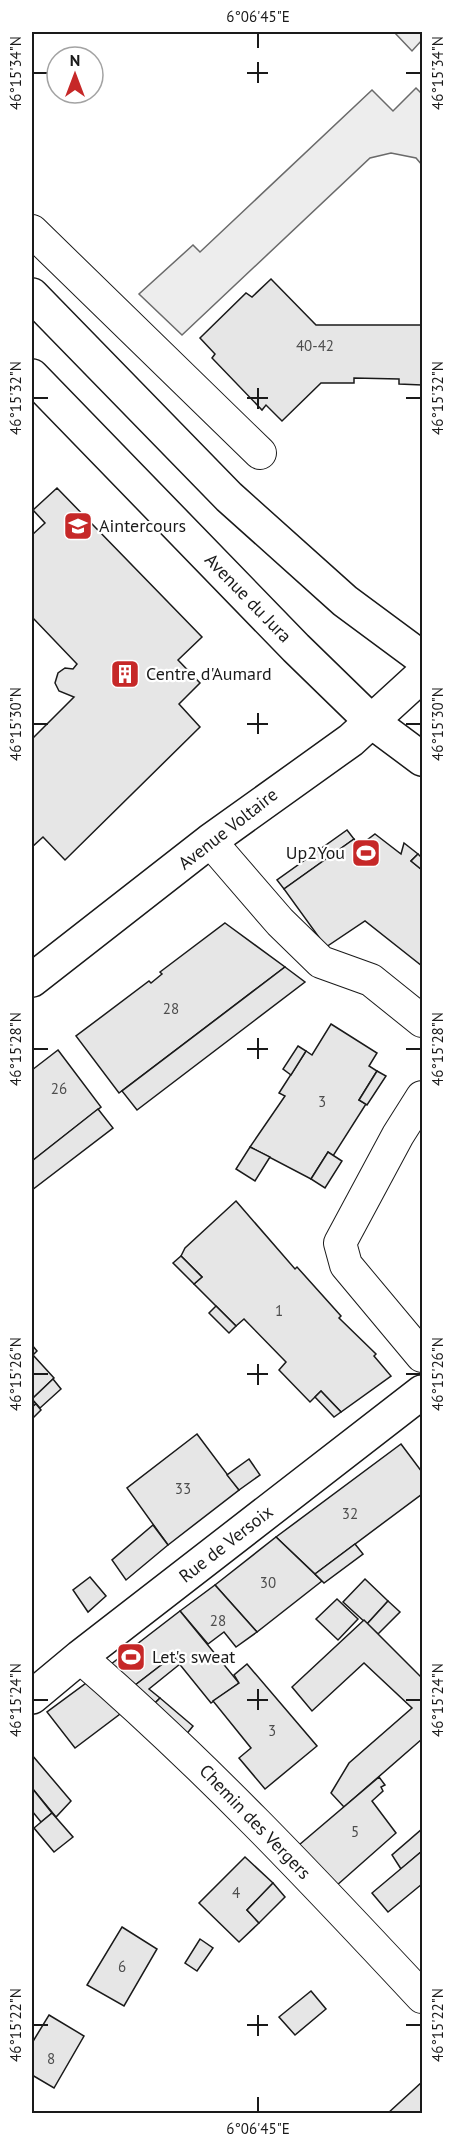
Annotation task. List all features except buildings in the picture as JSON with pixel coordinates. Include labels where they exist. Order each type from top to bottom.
[{"type":"main road","points":[[32,295],[229,497],[345,601],[423,658]]},
{"type":"main road","name":"Avenue du Jura","points":[[32,376],[296,648],[371,721],[423,759]]},
{"type":"main road","name":"Avenue Voltaire","points":[[32,980],[210,842],[351,740],[423,675]]},
{"type":"main road","name":"Rue de Versoix","points":[[32,1697],[80,1657],[423,1392]]},
{"type":"street","points":[[32,231],[260,453]]},
{"type":"street","points":[[210,842],[280,922],[321,962],[371,980],[423,1021]]},
{"type":"street","points":[[423,1098],[398,1135],[340,1243],[346,1265],[423,1356]]},
{"type":"street","name":"Chemin des Vergers","points":[[80,1657],[157,1724],[247,1812],[423,1997]]},
{"type":"shaded area","points":[[394,32],[422,32],[422,40],[412,51]]},
{"type":"shaded area","points":[[416,88],[422,94],[422,165],[416,158],[391,153],[370,158],[182,335],[139,294],[193,245],[200,252],[372,90],[393,111]]},
{"type":"place","name":"Aintercours","points":[[78,526]]},
{"type":"place","name":"Centre d'Aumard","points":[[125,674]]},
{"type":"place","name":"Up2You","points":[[366,853]]},
{"type":"place","name":"Let's sweat","points":[[131,1657]]}]
